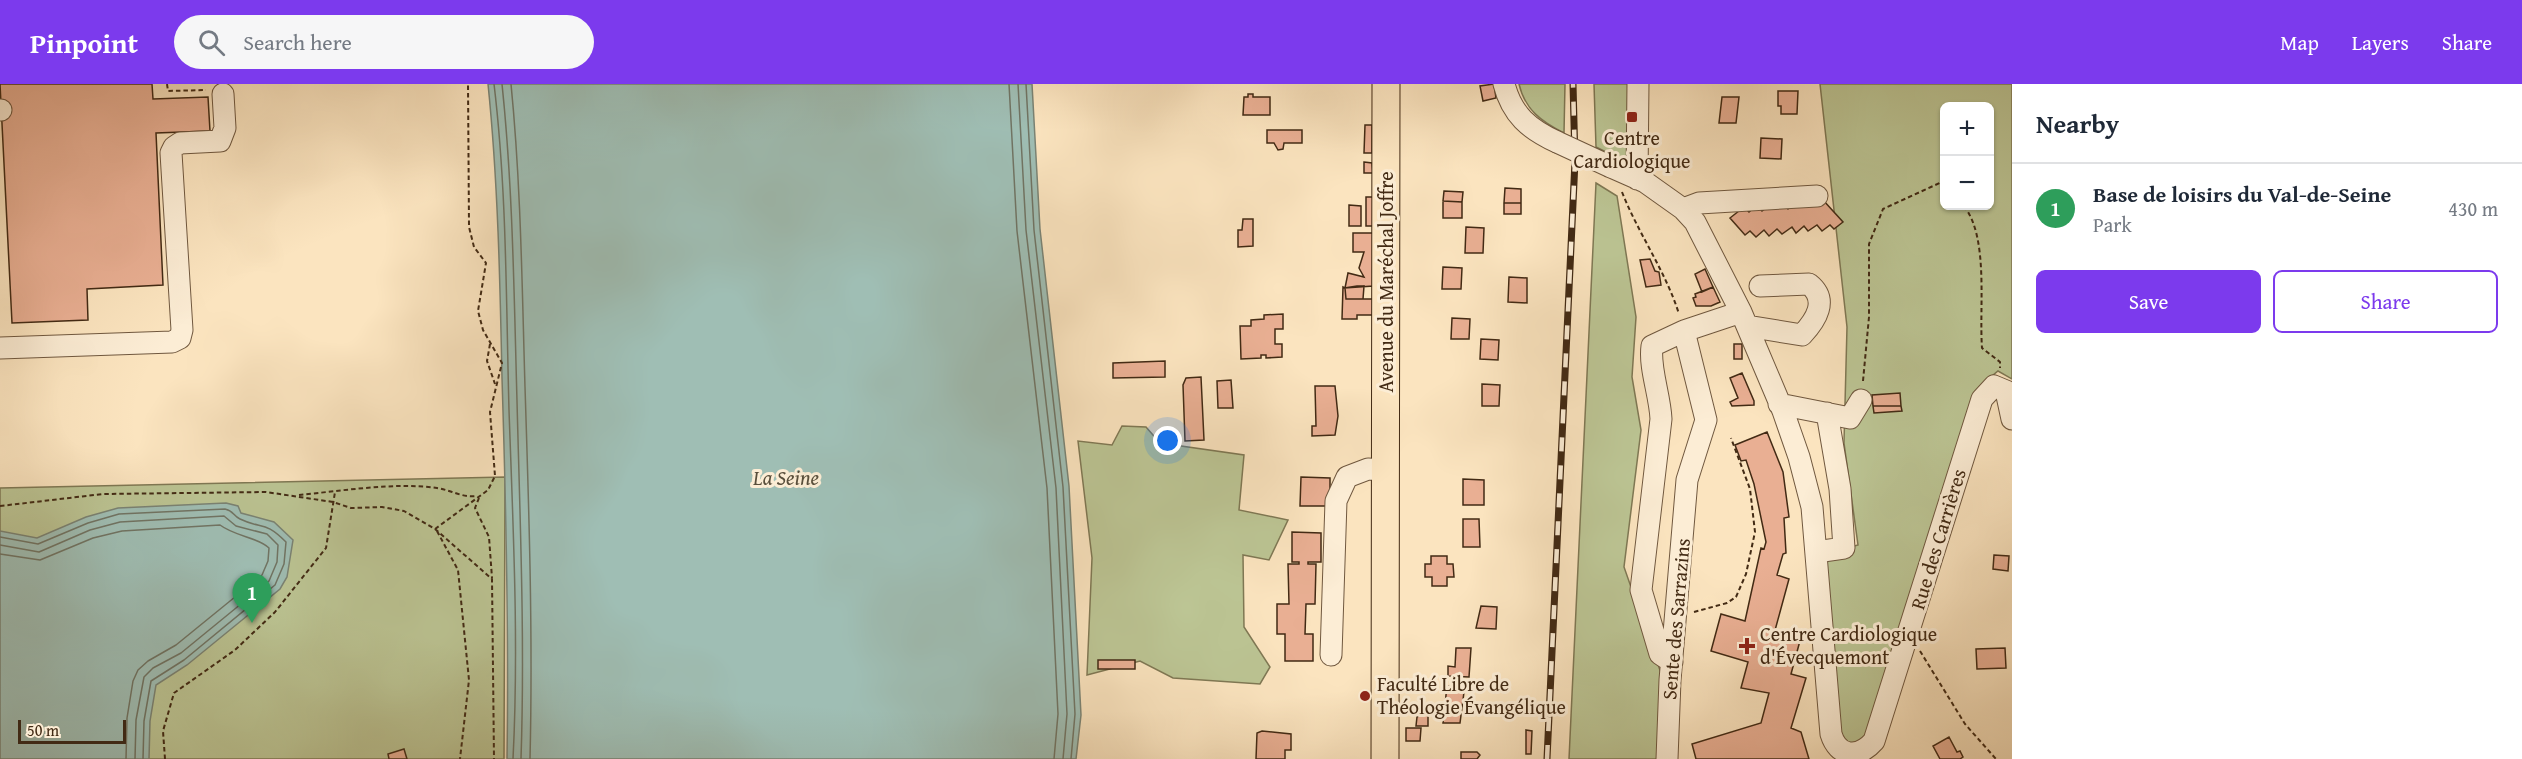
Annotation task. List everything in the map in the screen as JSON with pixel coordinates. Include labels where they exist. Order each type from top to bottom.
[{"type":"main road","name":"Avenue du Maréchal Joffre","points":[[1385,759],[1386,84]]},
{"type":"street","name":"Rue des Carrières","points":[[1504,84],[1519,117],[1530,129],[1637,179],[1683,209],[1695,222],[1709,244],[1744,319],[1799,457],[1812,507],[1831,734],[1838,749],[1850,755],[1858,756],[1874,741],[1982,399],[1994,386],[1999,386]]},
{"type":"street","points":[[1637,179],[1638,84]]},
{"type":"street","points":[[0,348],[172,342],[180,338],[182,330],[171,153],[180,143],[220,141],[225,128],[223,94]]},
{"type":"street","points":[[1683,209],[1699,203],[1817,196]]},
{"type":"street","points":[[1672,662],[1660,654],[1641,590],[1661,419],[1660,393],[1651,358],[1653,346],[1684,331],[1744,319],[1802,334],[1816,320],[1820,299],[1816,289],[1809,284],[1760,286]]},
{"type":"street","name":"Sente des Sarrazins","points":[[1667,759],[1672,662],[1687,480],[1706,420],[1684,331]]},
{"type":"street","points":[[1999,386],[2006,391],[2012,419]]},
{"type":"street","points":[[1779,404],[1850,418],[1861,400]]},
{"type":"street","points":[[1816,552],[1844,548],[1840,489],[1827,413]]},
{"type":"street","points":[[1331,655],[1336,501],[1347,477],[1368,469],[1386,475]]},
{"type":"path","points":[[435,529],[488,490],[495,476],[490,412],[495,384],[502,363],[483,330],[478,311],[486,263],[474,247],[469,227],[468,84]]},
{"type":"path","points":[[1611,167],[1636,227],[1674,297],[1684,331]]},
{"type":"path","points":[[1861,400],[1869,317],[1869,244],[1883,208],[1940,183]]},
{"type":"path","points":[[1967,210],[1972,216],[1980,251],[1982,348],[2000,362],[1999,386]]},
{"type":"path","points":[[491,342],[487,361],[495,384]]},
{"type":"path","points":[[1690,619],[1694,612],[1727,603],[1736,597],[1746,574],[1755,532],[1750,489],[1731,438]]},
{"type":"path","points":[[292,496],[366,488],[437,488],[466,497],[480,495]]},
{"type":"path","points":[[0,506],[103,494],[266,492],[333,502],[351,508],[382,507],[404,510],[435,529],[492,579]]},
{"type":"path","points":[[165,759],[164,731],[174,693],[235,650],[275,612],[326,548],[335,492]]},
{"type":"path","points":[[480,495],[475,508],[489,537],[492,579],[494,759]]},
{"type":"path","points":[[435,529],[458,570],[469,680],[460,759]]},
{"type":"path","points":[[1909,632],[1965,724],[1996,759]]},
{"type":"green space","points":[[1519,84],[1565,84],[1564,133],[1530,108]]},
{"type":"green space","points":[[1594,84],[1628,84],[1632,165],[1596,147]]},
{"type":"green space","points":[[1820,84],[2012,84],[2012,379],[1998,371],[1986,381],[1868,739],[1859,746],[1841,740],[1826,554],[1858,545],[1844,443],[1847,327]]},
{"type":"green space","points":[[1596,183],[1617,196],[1636,317],[1632,377],[1641,430],[1624,567],[1662,676],[1657,759],[1569,759]]},
{"type":"green space","points":[[1122,426],[1146,427],[1160,443],[1244,455],[1239,510],[1288,520],[1269,560],[1243,555],[1244,627],[1270,667],[1260,684],[1173,678],[1140,661],[1087,675],[1092,558],[1078,441],[1112,445]]},
{"type":"green space","points":[[505,477],[504,759],[0,759],[0,488]]},
{"type":"water","name":"La Seine","points":[[488,84],[1032,84],[1040,229],[1069,486],[1081,715],[1076,759],[507,759],[507,568],[500,304],[496,194]]},
{"type":"water","points":[[226,503],[238,506],[241,513],[274,522],[293,540],[287,577],[280,589],[187,665],[156,685],[150,721],[149,759],[0,759],[0,531],[37,538],[86,517],[118,508]]},
{"type":"building","points":[[0,84],[152,84],[153,99],[208,97],[210,131],[156,133],[163,285],[87,289],[88,320],[12,323]]},
{"type":"building","points":[[1494,84],[1496,98],[1483,101],[1480,86]]},
{"type":"building","points":[[1778,91],[1798,91],[1797,114],[1781,114],[1781,106],[1778,106]]},
{"type":"building","points":[[1248,94],[1253,94],[1253,97],[1270,97],[1270,115],[1243,115],[1244,97],[1248,97]]},
{"type":"building","points":[[1722,97],[1739,97],[1736,123],[1719,123]]},
{"type":"building","points":[[1365,125],[1372,125],[1372,153],[1364,153]]},
{"type":"building","points":[[1267,130],[1302,130],[1302,143],[1284,143],[1283,149],[1278,150],[1274,143],[1267,143]]},
{"type":"building","points":[[1761,138],[1782,139],[1781,159],[1760,158]]},
{"type":"building","points":[[1364,162],[1372,163],[1373,173],[1364,173]]},
{"type":"building","points":[[1505,188],[1521,189],[1521,203],[1504,203]]},
{"type":"building","points":[[1444,191],[1463,192],[1462,202],[1443,201]]},
{"type":"building","points":[[1366,197],[1373,197],[1373,226],[1366,226]]},
{"type":"building","points":[[1823,200],[1843,222],[1834,229],[1830,225],[1822,231],[1817,225],[1808,231],[1804,226],[1796,233],[1792,227],[1782,234],[1777,229],[1769,236],[1764,230],[1756,237],[1750,231],[1745,235],[1730,218],[1744,207],[1749,212],[1757,205],[1762,211],[1771,204],[1783,202],[1788,209],[1796,202]]},
{"type":"building","points":[[1443,201],[1462,202],[1462,218],[1443,218]]},
{"type":"building","points":[[1504,203],[1521,203],[1521,214],[1504,214]]},
{"type":"building","points":[[1349,205],[1361,206],[1361,226],[1349,226]]},
{"type":"building","points":[[1243,219],[1253,219],[1253,246],[1238,247],[1238,230],[1242,230]]},
{"type":"building","points":[[1466,227],[1484,228],[1483,253],[1465,253]]},
{"type":"building","points":[[1353,233],[1373,233],[1373,286],[1345,288],[1348,273],[1364,277],[1359,268],[1364,252],[1353,252]]},
{"type":"building","points":[[1650,259],[1655,271],[1659,272],[1661,285],[1646,287],[1640,260]]},
{"type":"building","points":[[1443,267],[1462,268],[1461,289],[1442,289]]},
{"type":"building","points":[[1705,269],[1713,287],[1702,292],[1695,274]]},
{"type":"building","points":[[1509,277],[1527,278],[1527,303],[1508,302]]},
{"type":"building","points":[[1364,286],[1363,299],[1346,299],[1345,288]]},
{"type":"building","points":[[1343,287],[1346,299],[1373,299],[1373,315],[1357,315],[1357,319],[1342,319]]},
{"type":"building","points":[[1713,287],[1720,302],[1711,306],[1696,306],[1693,298],[1696,297],[1695,294]]},
{"type":"building","points":[[1283,314],[1283,329],[1275,329],[1275,344],[1282,344],[1282,357],[1266,358],[1266,355],[1261,355],[1261,358],[1241,359],[1240,326],[1251,326],[1251,320],[1264,319],[1264,315]]},
{"type":"building","points":[[1452,318],[1470,319],[1469,339],[1451,339]]},
{"type":"building","points":[[1481,339],[1499,340],[1498,360],[1480,359]]},
{"type":"building","points":[[1734,344],[1742,344],[1742,359],[1734,359]]},
{"type":"building","points":[[1165,361],[1165,377],[1113,378],[1113,363]]},
{"type":"building","points":[[1742,373],[1754,405],[1732,406],[1730,402],[1738,398],[1730,378]]},
{"type":"building","points":[[1201,377],[1204,440],[1185,441],[1183,385],[1186,378]]},
{"type":"building","points":[[1231,380],[1233,408],[1218,408],[1217,381]]},
{"type":"building","points":[[1482,384],[1500,385],[1499,406],[1482,406]]},
{"type":"building","points":[[1315,386],[1335,386],[1338,416],[1335,435],[1312,436],[1312,426],[1316,426]]},
{"type":"building","points":[[1900,393],[1901,406],[1873,406],[1872,395]]},
{"type":"building","points":[[1873,406],[1901,406],[1902,411],[1874,413]]},
{"type":"building","points":[[1767,432],[1783,472],[1789,517],[1784,518],[1786,553],[1783,554],[1777,575],[1789,579],[1774,634],[1778,635],[1779,632],[1801,637],[1791,674],[1806,678],[1791,728],[1801,732],[1809,759],[1696,759],[1692,744],[1761,723],[1769,693],[1741,688],[1748,662],[1711,651],[1721,614],[1745,621],[1761,548],[1764,549],[1766,542],[1754,484],[1746,460],[1741,461],[1735,445]]},
{"type":"building","points":[[1301,477],[1330,478],[1330,506],[1300,506]]},
{"type":"building","points":[[1463,479],[1484,480],[1484,505],[1463,505]]},
{"type":"building","points":[[1463,519],[1479,519],[1480,547],[1463,547]]},
{"type":"building","points":[[1292,532],[1321,533],[1321,562],[1308,562],[1308,564],[1316,564],[1315,604],[1306,604],[1305,634],[1313,634],[1313,661],[1285,661],[1285,634],[1277,634],[1277,604],[1289,604],[1288,564],[1299,564],[1299,562],[1292,562]]},
{"type":"building","points":[[1994,555],[2009,556],[2008,571],[1993,569]]},
{"type":"building","points":[[1431,556],[1447,556],[1447,564],[1453,564],[1454,577],[1447,577],[1447,586],[1432,586],[1432,577],[1425,577],[1425,564],[1431,564]]},
{"type":"building","points":[[1481,606],[1497,607],[1496,629],[1476,628]]},
{"type":"building","points":[[1456,648],[1471,648],[1469,677],[1448,676],[1448,666],[1455,667]]},
{"type":"building","points":[[2005,648],[2006,668],[1977,669],[1976,649]]},
{"type":"building","points":[[1098,660],[1135,660],[1135,669],[1098,669]]},
{"type":"building","points":[[1447,686],[1458,687],[1458,692],[1464,692],[1460,723],[1443,723]]},
{"type":"building","points":[[1428,710],[1428,726],[1416,726],[1417,717]]},
{"type":"building","points":[[1406,728],[1421,728],[1420,741],[1406,741]]},
{"type":"building","points":[[1526,730],[1532,731],[1531,754],[1526,754]]},
{"type":"building","points":[[1262,731],[1291,734],[1291,750],[1285,750],[1285,759],[1256,759],[1257,733]]},
{"type":"building","points":[[1949,737],[1957,752],[1960,751],[1963,757],[1960,759],[1940,759],[1933,746]]},
{"type":"building","points":[[404,749],[407,759],[389,759],[388,754]]},
{"type":"building","points":[[1461,752],[1477,752],[1480,755],[1477,759],[1461,759]]},
{"type":"railway","points":[[1547,759],[1575,161],[1573,84]]},
{"type":"place","name":"Centre Cardiologique","points":[[1632,117]]},
{"type":"place","name":"Base de loisirs du Val-de-Seine","points":[[252,623]]},
{"type":"place","name":"Centre Cardiologique d'Évecquemont","points":[[1747,646]]},
{"type":"place","name":"Faculté Libre de Théologie Évangélique","points":[[1365,696]]}]
